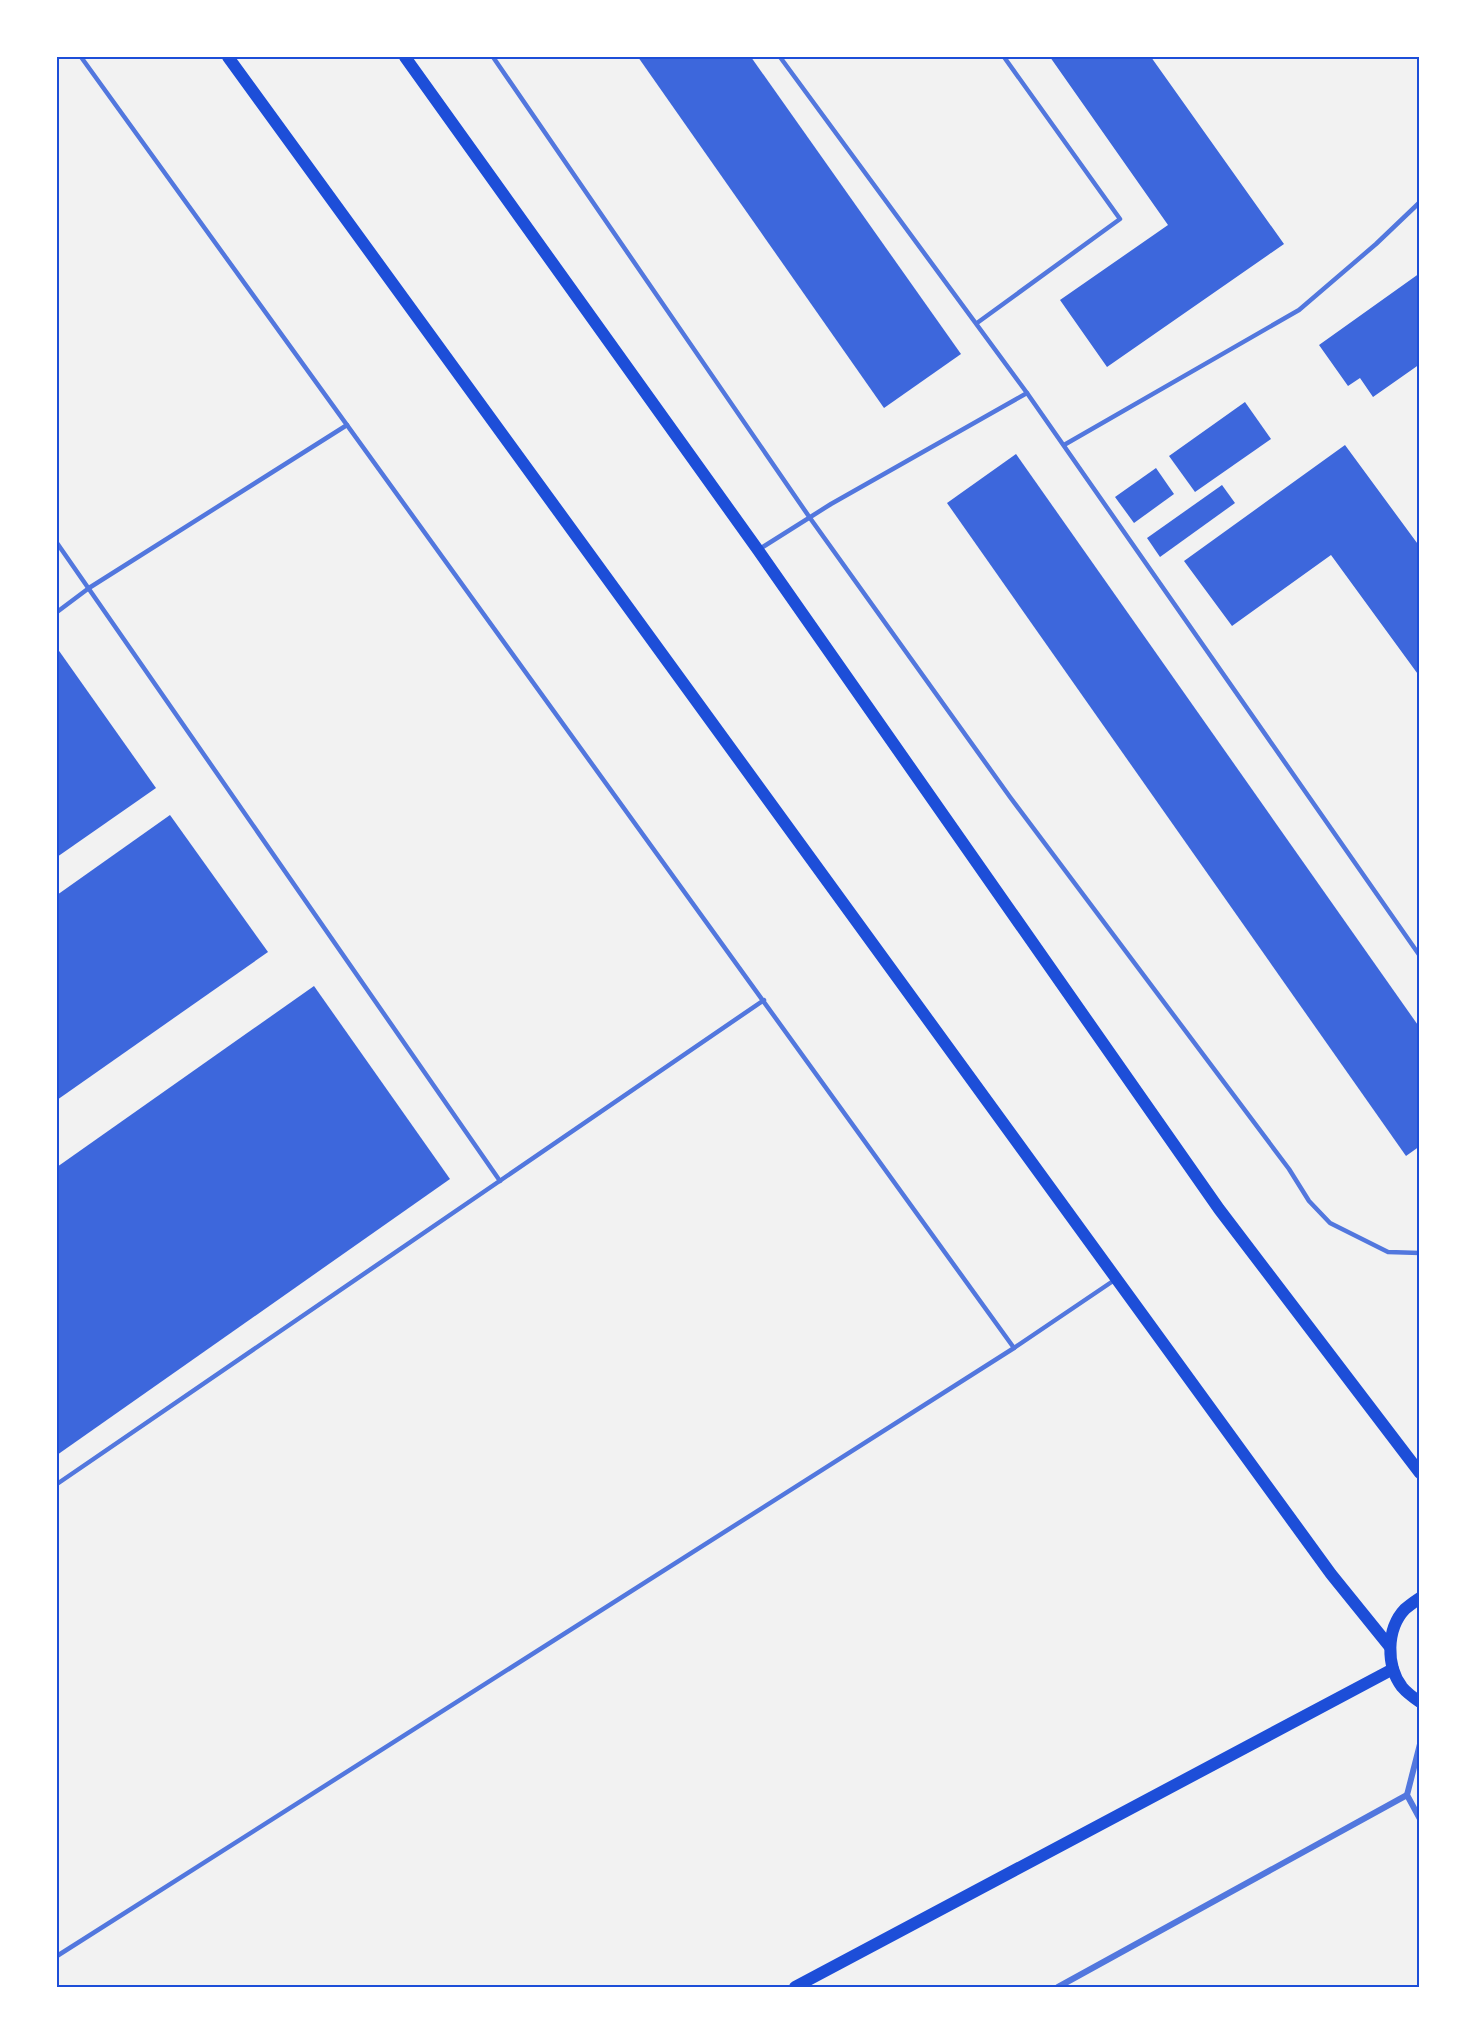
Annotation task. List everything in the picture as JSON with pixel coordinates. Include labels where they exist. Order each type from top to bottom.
[{"type":"main road","points":[[228,57],[1331,1574],[1390,1647]]},
{"type":"main road","points":[[405,57],[758,550],[1219,1209],[1420,1473]]},
{"type":"main road","points":[[1420,1598],[1404,1610],[1395,1625],[1390,1647],[1393,1669],[1402,1687],[1420,1702]]},
{"type":"main road","points":[[795,1987],[1393,1669]]},
{"type":"street","points":[[1420,1744],[1407,1795],[1420,1819]]},
{"type":"street","points":[[1058,1987],[1407,1795]]},
{"type":"lane","points":[[81,57],[1014,1348]]},
{"type":"lane","points":[[494,57],[810,518],[1010,797],[1282,1160],[1309,1201],[1330,1223],[1388,1252],[1420,1253]]},
{"type":"lane","points":[[780,57],[1027,393],[1420,956]]},
{"type":"lane","points":[[977,323],[1120,219],[1004,57]]},
{"type":"lane","points":[[1064,445],[1299,310],[1376,244],[1420,202]]},
{"type":"lane","points":[[758,550],[1027,393]]},
{"type":"lane","points":[[57,612],[89,588],[347,425]]},
{"type":"lane","points":[[57,543],[500,1180]]},
{"type":"lane","points":[[57,1484],[764,1000]]},
{"type":"lane","points":[[57,1956],[1014,1348],[1117,1278]]},
{"type":"building","points":[[638,57],[751,57],[961,354],[884,408]]},
{"type":"building","points":[[1050,57],[1151,57],[1284,244],[1107,367],[1060,300],[1168,225]]},
{"type":"building","points":[[1420,273],[1420,364],[1373,397],[1360,378],[1348,386],[1319,345]]},
{"type":"building","points":[[1245,402],[1271,439],[1195,492],[1169,456]]},
{"type":"building","points":[[1345,445],[1420,547],[1420,677],[1331,555],[1232,626],[1184,561]]},
{"type":"building","points":[[1016,454],[1420,1028],[1420,1146],[1406,1156],[947,503]]},
{"type":"building","points":[[1156,468],[1174,494],[1134,523],[1115,497]]},
{"type":"building","points":[[1222,485],[1235,503],[1160,557],[1147,538]]},
{"type":"building","points":[[57,648],[156,788],[57,857]]},
{"type":"building","points":[[170,815],[268,952],[57,1100],[57,895]]},
{"type":"building","points":[[314,986],[450,1179],[57,1455],[57,1167]]}]
